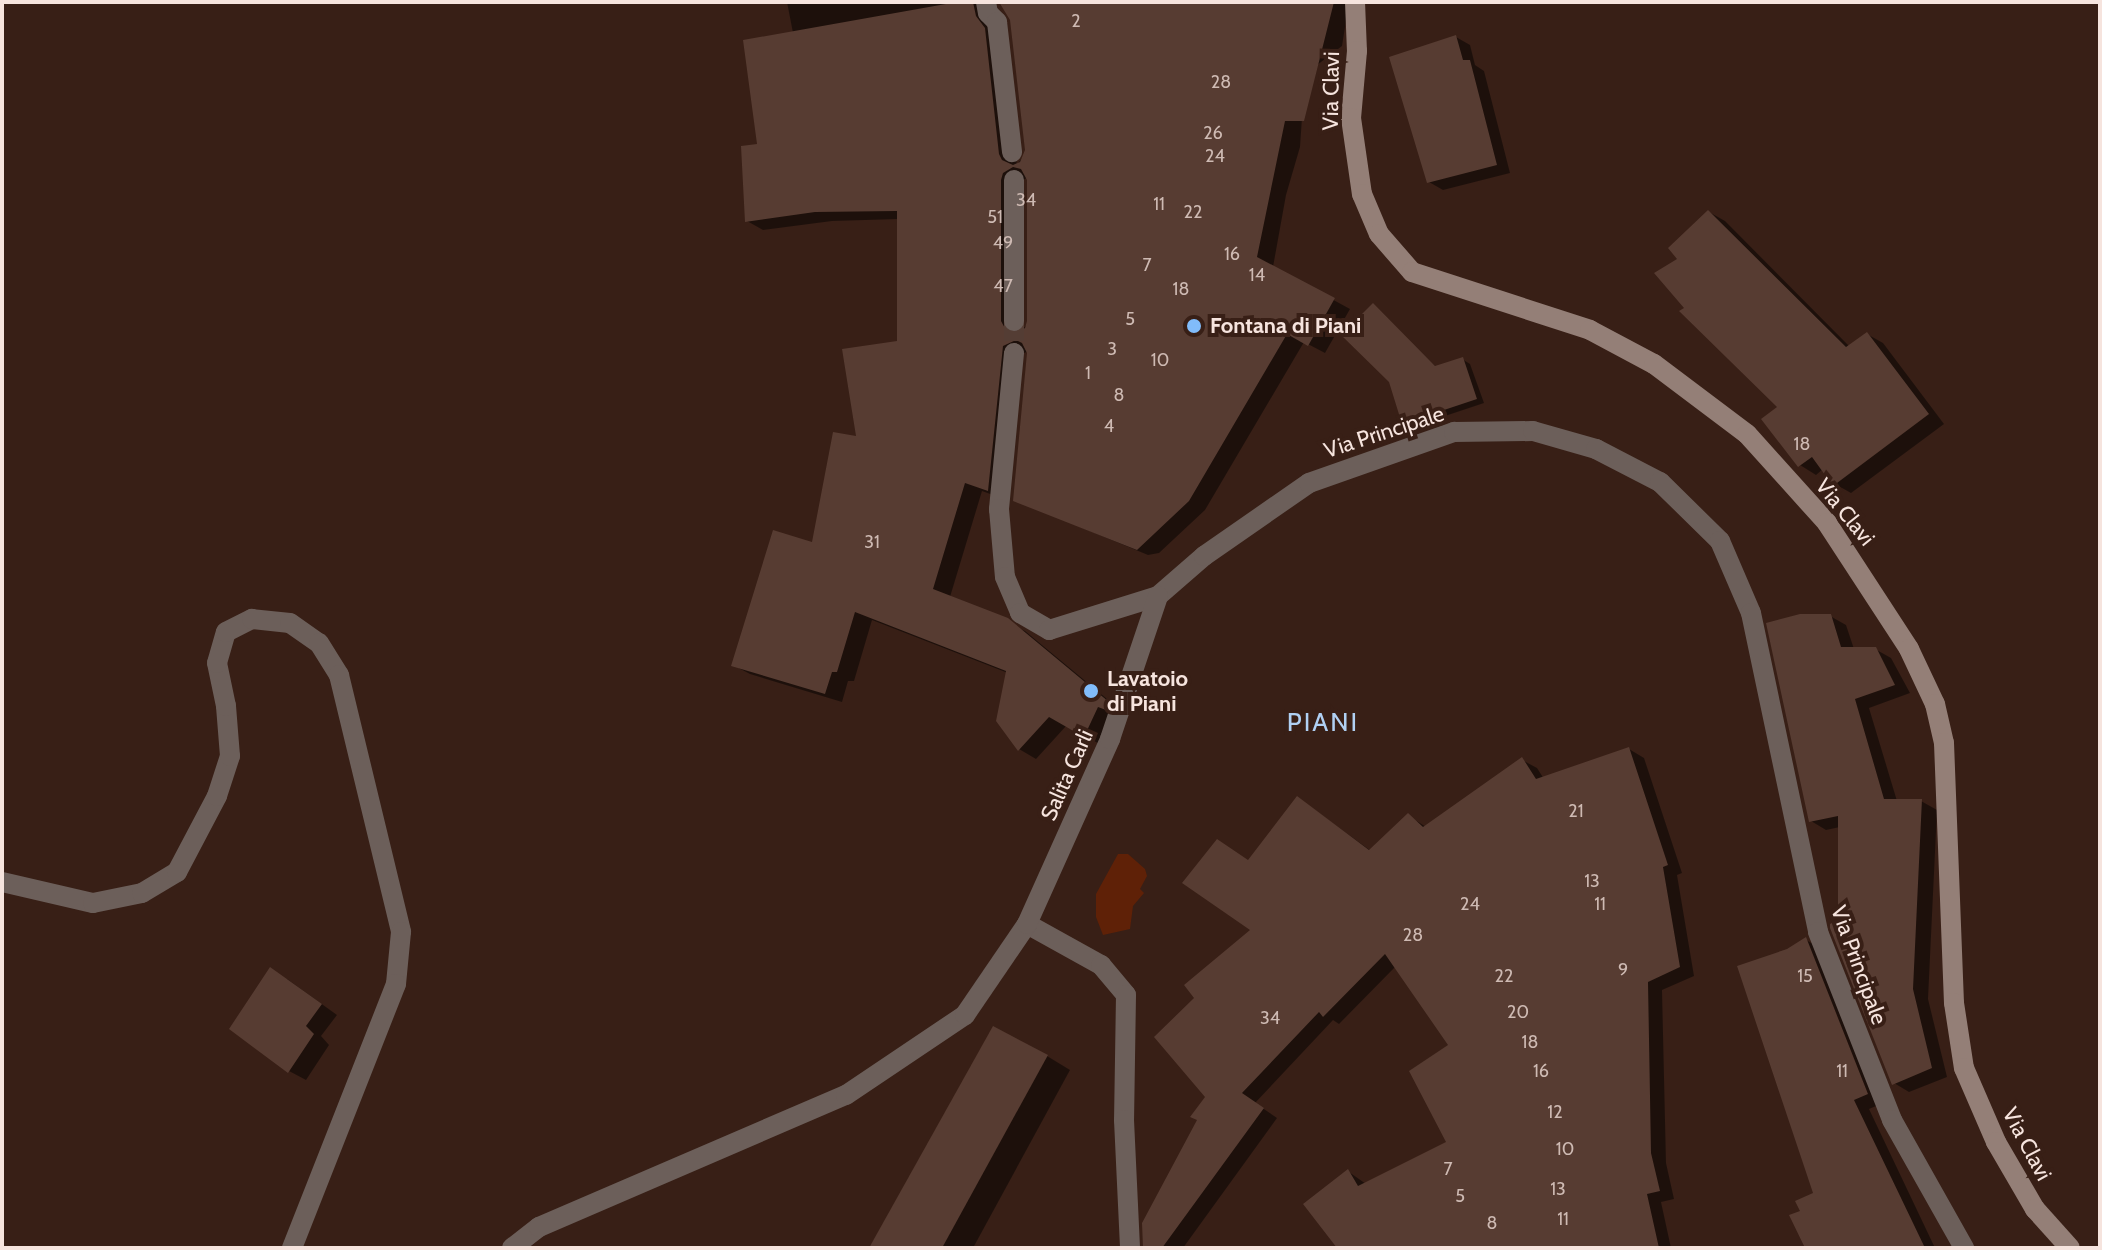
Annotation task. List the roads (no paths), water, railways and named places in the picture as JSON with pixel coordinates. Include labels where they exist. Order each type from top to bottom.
[{"type":"main road","name":"Via Clavi","points":[[1355,2],[1357,51],[1351,118],[1362,194],[1379,234],[1412,272],[1590,330],[1654,364],[1747,434],[1827,523],[1867,580],[1909,649],[1935,704],[1944,743],[1954,1003],[1964,1068],[2004,1155],[2035,1209],[2070,1248]]},
{"type":"street","points":[[986,2],[988,13],[997,22],[1012,152]]},
{"type":"street","points":[[1014,180],[1014,321]]},
{"type":"street","name":"Via Principale","points":[[1014,353],[999,509],[1005,577],[1020,613],[1049,630],[1158,596],[1204,556],[1309,483],[1454,432],[1533,431],[1596,449],[1660,482],[1720,541],[1751,613],[1818,932],[1892,1120],[1964,1248]]},
{"type":"street","name":"Salita Carli","points":[[512,1248],[539,1227],[846,1095],[965,1015],[1027,924],[1110,739],[1158,596]]},
{"type":"street","points":[[2,882],[93,903],[142,893],[177,872],[217,796],[230,756],[226,706],[217,663],[226,632],[252,619],[290,623],[319,643],[339,675],[401,932],[396,984],[292,1248]]},
{"type":"street","points":[[1027,924],[1101,965],[1126,995],[1124,1120],[1130,1248]]},
{"type":"tunnel","points":[[1014,321],[1014,353]]},
{"type":"place","name":"Fontana di Piani","points":[[1194,326]]},
{"type":"place","name":"Lavatoio di Piani","points":[[1091,691]]},
{"type":"district","name":"PIANI","points":[[1323,723]]}]
